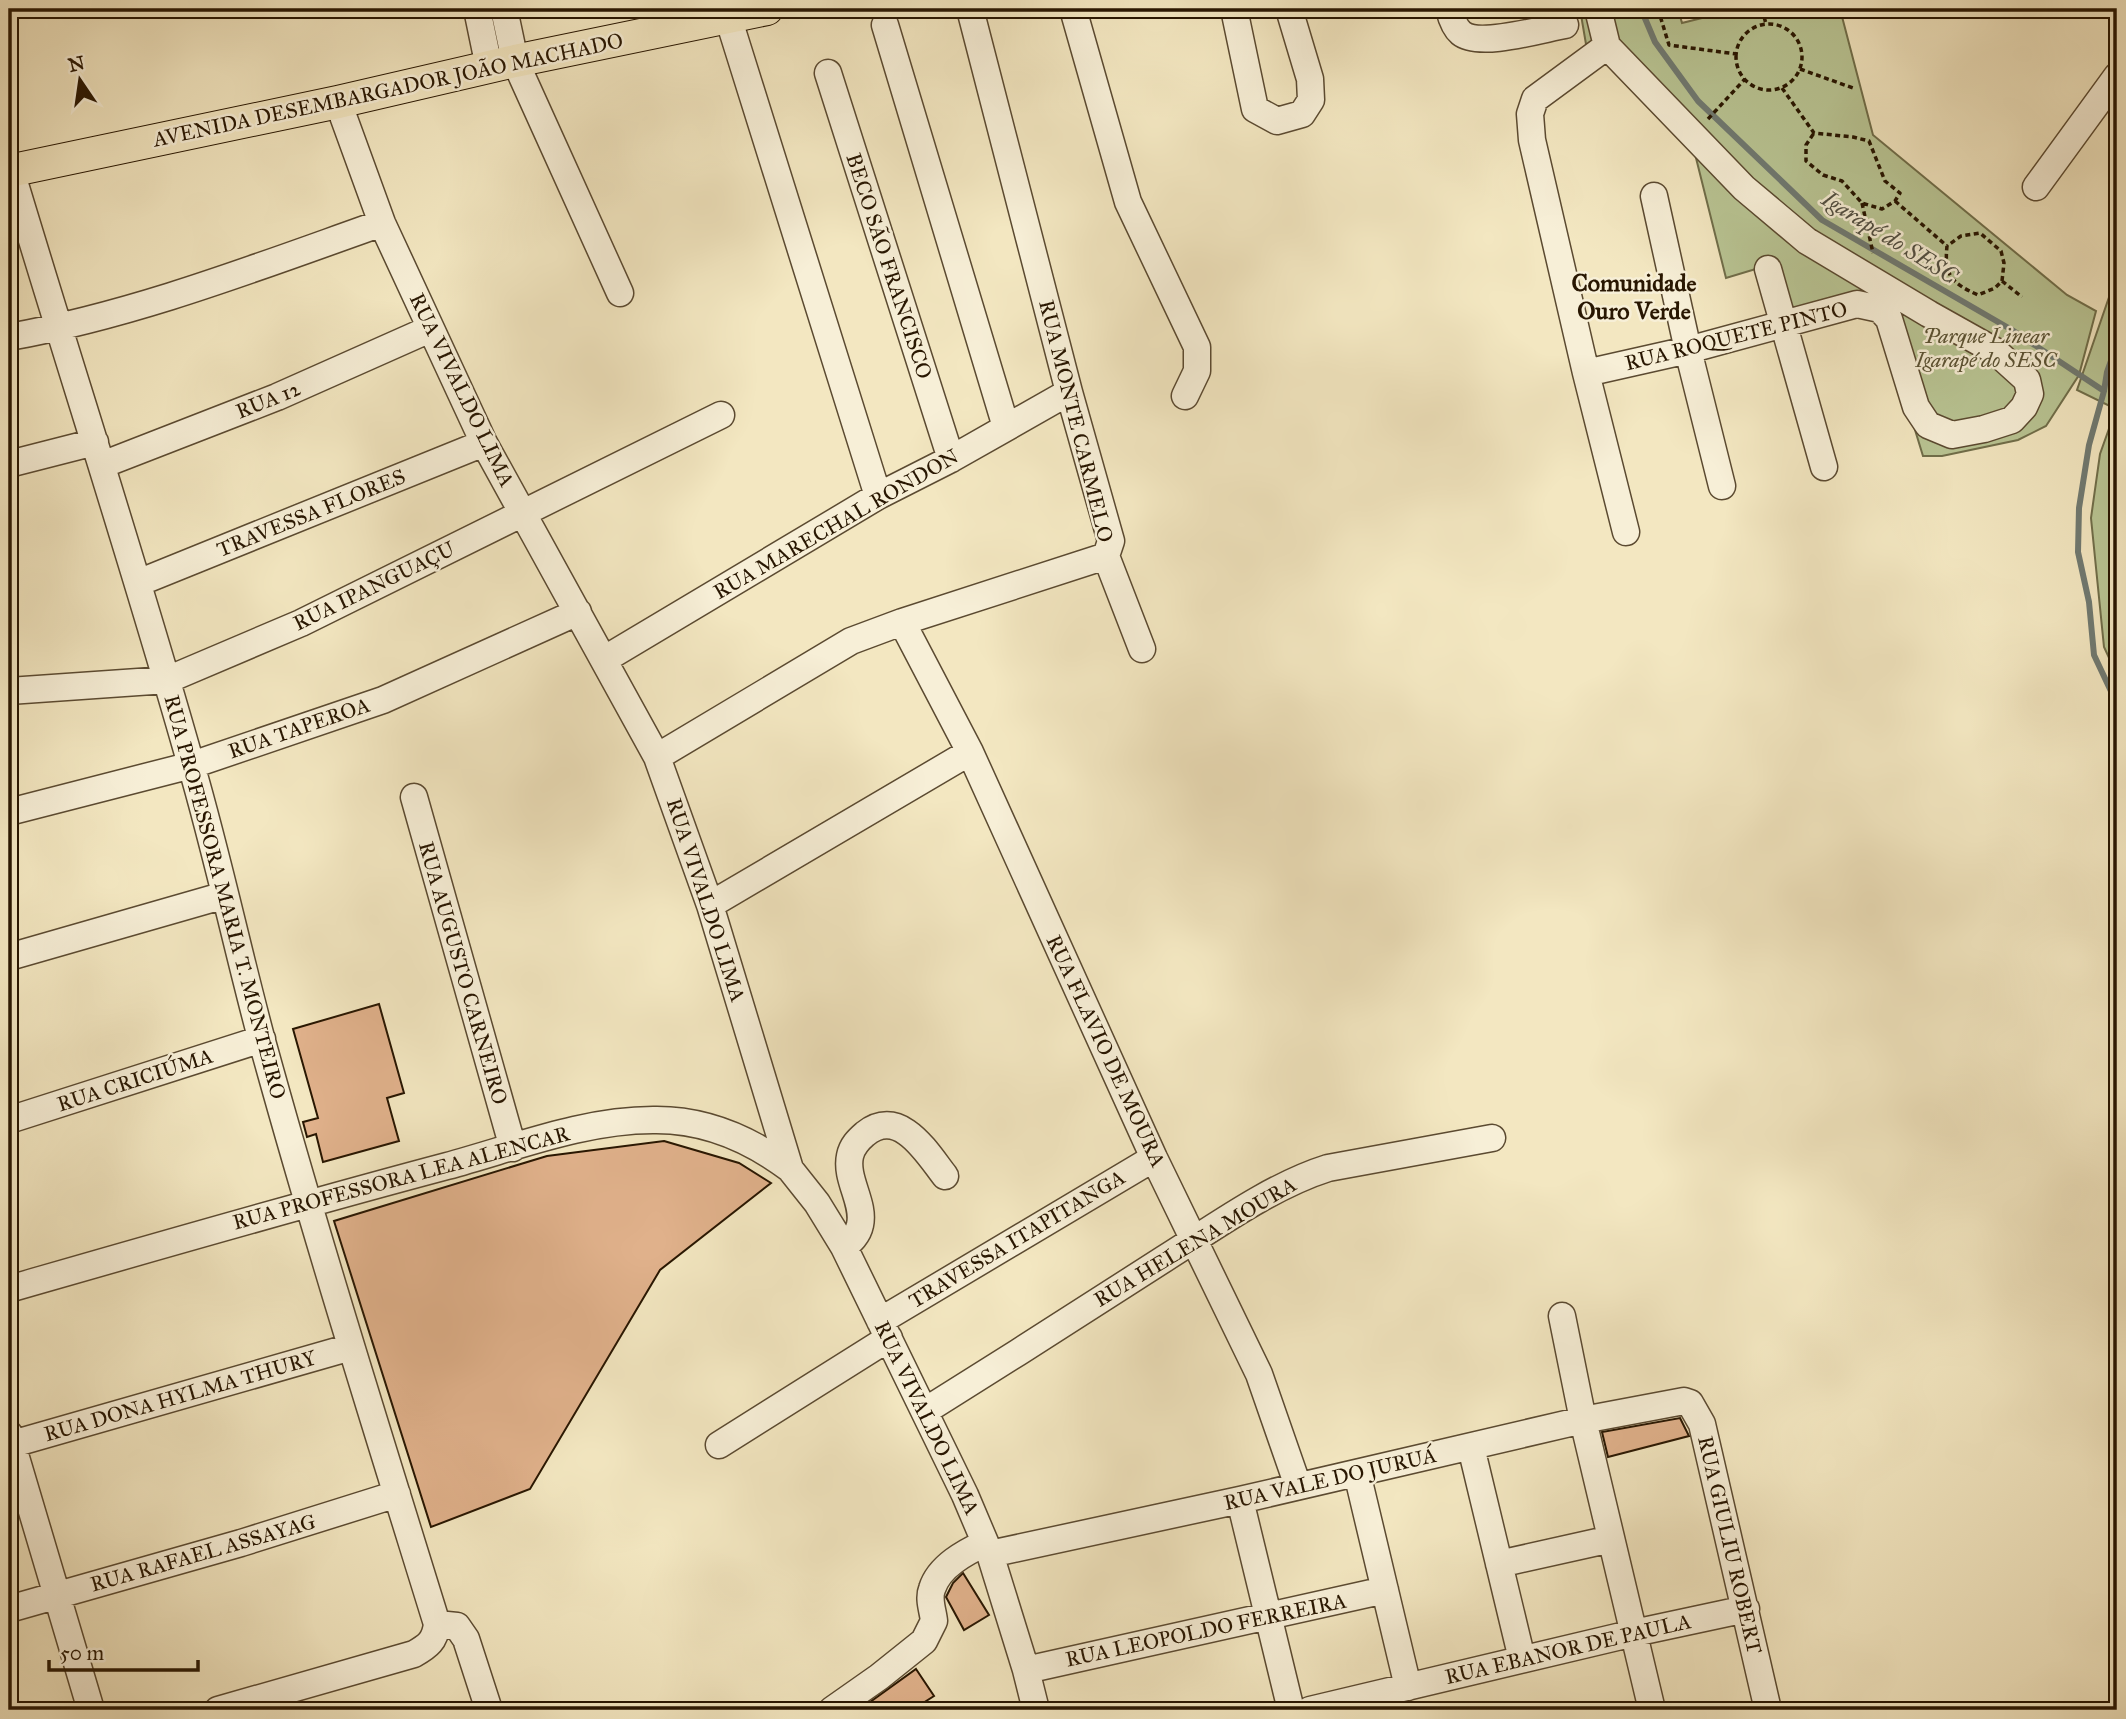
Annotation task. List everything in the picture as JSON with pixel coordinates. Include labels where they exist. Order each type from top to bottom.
[{"type":"main road","name":"AVENIDA DESEMBARGADOR JOÃO MACHADO","points":[[10,171],[766,9]]},
{"type":"street","points":[[477,9],[502,64],[620,293]]},
{"type":"street","points":[[502,64],[504,9]]},
{"type":"street","name":"RUA MONTE CARMELO","points":[[657,757],[851,641],[1107,556],[1111,541],[1069,391],[970,9]]},
{"type":"street","points":[[1073,9],[1128,202],[1197,347],[1197,371],[1185,396]]},
{"type":"street","points":[[1234,9],[1255,109],[1277,121],[1302,114],[1311,100],[1310,79],[1289,9]]},
{"type":"street","points":[[1449,9],[1455,27],[1463,36],[1475,39],[1490,39],[1564,25]]},
{"type":"street","points":[[1598,9],[1607,46],[1744,188],[1807,241],[2003,357],[2026,380],[2030,394],[2024,407],[2012,420],[1984,429],[1952,435],[1928,425],[1916,407],[1889,319],[1880,309],[1857,304]]},
{"type":"street","points":[[728,17],[878,496]]},
{"type":"street","points":[[885,25],[1006,427]]},
{"type":"street","points":[[1607,46],[1573,73],[1544,91],[1535,99],[1530,114],[1532,140],[1626,532]]},
{"type":"street","name":"BECO SÃO FRANCISCO","points":[[828,73],[951,458]]},
{"type":"street","points":[[2036,187],[2117,76]]},
{"type":"street","name":"RUA VIVALDO LIMA","points":[[338,102],[382,223],[484,443],[657,757],[710,905],[790,1168],[817,1203],[844,1247],[988,1548],[1036,1710]]},
{"type":"street","name":"RUA PROFESSORA MARIA T. MONTEIRO","points":[[10,171],[99,454],[192,765],[262,1040],[351,1347],[437,1624]]},
{"type":"street","points":[[1654,196],[1688,351],[1722,486]]},
{"type":"street","points":[[9,337],[58,328],[223,279],[382,223]]},
{"type":"street","points":[[1768,270],[1824,467]]},
{"type":"street","name":"RUA ROQUETE PINTO","points":[[1586,373],[1688,351],[1857,304],[1872,280]]},
{"type":"street","name":"RUA 12","points":[[9,464],[99,454],[277,397],[430,329]]},
{"type":"street","name":"RUA MARECHAL RONDON","points":[[605,659],[878,496],[1069,391]]},
{"type":"street","name":"RUA IPANGUAÇU","points":[[9,691],[167,680],[301,623],[721,415]]},
{"type":"street","name":"TRAVESSA FLORES","points":[[138,583],[484,443]]},
{"type":"street","points":[[1107,556],[1142,649]]},
{"type":"street","name":"RUA TAPEROA","points":[[9,812],[192,765],[383,700],[578,612]]},
{"type":"street","name":"RUA FLAVIO DE MOURA","points":[[902,622],[970,751],[1154,1158],[1259,1374],[1298,1486]]},
{"type":"street","points":[[710,905],[970,751]]},
{"type":"street","name":"RUA AUGUSTO CARNEIRO","points":[[414,797],[513,1148]]},
{"type":"street","points":[[9,957],[225,895]]},
{"type":"street","name":"RUA CRICIÚMA","points":[[9,1120],[262,1040]]},
{"type":"street","name":"RUA PROFESSORA LEA ALENCAR","points":[[9,1289],[309,1202],[611,1122],[654,1119],[696,1123],[763,1149],[790,1168]]},
{"type":"street","points":[[844,1247],[856,1236],[861,1224],[850,1171],[850,1156],[856,1141],[872,1129],[890,1126],[905,1129],[921,1143],[945,1177]]},
{"type":"street","name":"RUA HELENA MOURA","points":[[925,1412],[1285,1185],[1328,1168],[1492,1138]]},
{"type":"street","name":"TRAVESSA ITAPITANGA","points":[[719,1445],[884,1329],[1154,1158]]},
{"type":"street","points":[[1562,1316],[1583,1420],[1652,1710]]},
{"type":"street","name":"RUA DONA HYLMA THURY","points":[[10,1441],[351,1347]]},
{"type":"street","name":"RUA VALE DO JURUÁ","points":[[832,1710],[924,1641],[934,1621],[931,1589],[941,1574],[963,1553],[1240,1500],[1583,1420],[1671,1403]]},
{"type":"street","name":"RUA GIULIU ROBERT","points":[[1671,1403],[1690,1403],[1702,1424],[1768,1710]]},
{"type":"street","points":[[10,1441],[91,1710]]},
{"type":"street","points":[[1471,1447],[1522,1659]]},
{"type":"street","points":[[1357,1473],[1408,1687]]},
{"type":"street","name":"RUA RAFAEL ASSAYAG","points":[[9,1608],[241,1543],[397,1494]]},
{"type":"street","points":[[1240,1500],[1291,1710]]},
{"type":"street","points":[[1499,1564],[1611,1539]]},
{"type":"street","name":"RUA LEOPOLDO FERREIRA","points":[[1026,1670],[1385,1590]]},
{"type":"street","name":"RUA EBANOR DE PAULA","points":[[1310,1710],[1746,1609]]},
{"type":"street","points":[[218,1710],[414,1654],[428,1647],[433,1640],[437,1624],[457,1626],[466,1639],[489,1710]]},
{"type":"path","points":[[1658,9],[1669,45],[1736,54]]},
{"type":"path","points":[[1762,9],[1766,24]]},
{"type":"path","points":[[1766,24],[1777,25],[1796,37],[1802,58],[1800,69],[1790,83],[1782,88],[1762,90],[1745,79],[1740,72],[1736,54],[1746,34],[1755,27],[1766,24]]},
{"type":"path","points":[[1800,69],[1853,88]]},
{"type":"path","points":[[1718,109],[1745,79]]},
{"type":"path","points":[[1782,88],[1814,134]]},
{"type":"path","points":[[1814,134],[1869,141],[1885,181],[1900,193],[1895,201],[1882,209],[1862,203],[1842,181],[1823,175],[1806,161],[1805,145],[1814,134]]},
{"type":"path","points":[[1895,201],[1947,246]]},
{"type":"path","points":[[1862,203],[1872,280]]},
{"type":"path","points":[[2002,281],[1978,295],[1963,289],[1951,278],[1945,265],[1947,246],[1961,236],[1980,233],[2001,251],[2002,281],[2022,297]]},
{"type":"green space","name":"Parque Linear Igarapé do SESC","points":[[1580,9],[1678,9],[1682,23],[1738,9],[1840,9],[1873,135],[2067,295],[2096,311],[2079,375],[2046,426],[2018,440],[1942,456],[1923,456],[1882,322],[1871,308],[1777,319],[1759,268],[1726,278],[1695,154],[1612,63],[1587,50]]},
{"type":"green space","points":[[2117,274],[2117,675],[2104,647],[2091,518],[2100,454],[2116,409],[2077,390]]},
{"type":"building","points":[[379,1004],[404,1093],[387,1098],[399,1141],[323,1162],[316,1134],[307,1137],[303,1122],[318,1118],[293,1029]]},
{"type":"building","points":[[664,1141],[739,1163],[771,1183],[660,1270],[530,1489],[431,1527],[334,1221],[547,1156]]},
{"type":"building","points":[[1680,1418],[1689,1436],[1608,1457],[1602,1432]]},
{"type":"building","points":[[963,1573],[989,1615],[964,1630],[946,1597],[953,1583]]},
{"type":"building","points":[[916,1669],[934,1696],[912,1710],[859,1710]]},
{"type":"waterway","name":"Igarapé do SESC","points":[[1641,9],[1655,42],[1698,101],[1822,220],[2012,330],[2104,391]]},
{"type":"waterway","points":[[2117,344],[2107,372],[2089,445],[2079,508],[2078,552],[2089,602],[2094,655],[2117,704]]},
{"type":"district","name":"Comunidade Ouro Verde","points":[[1634,297]]}]
